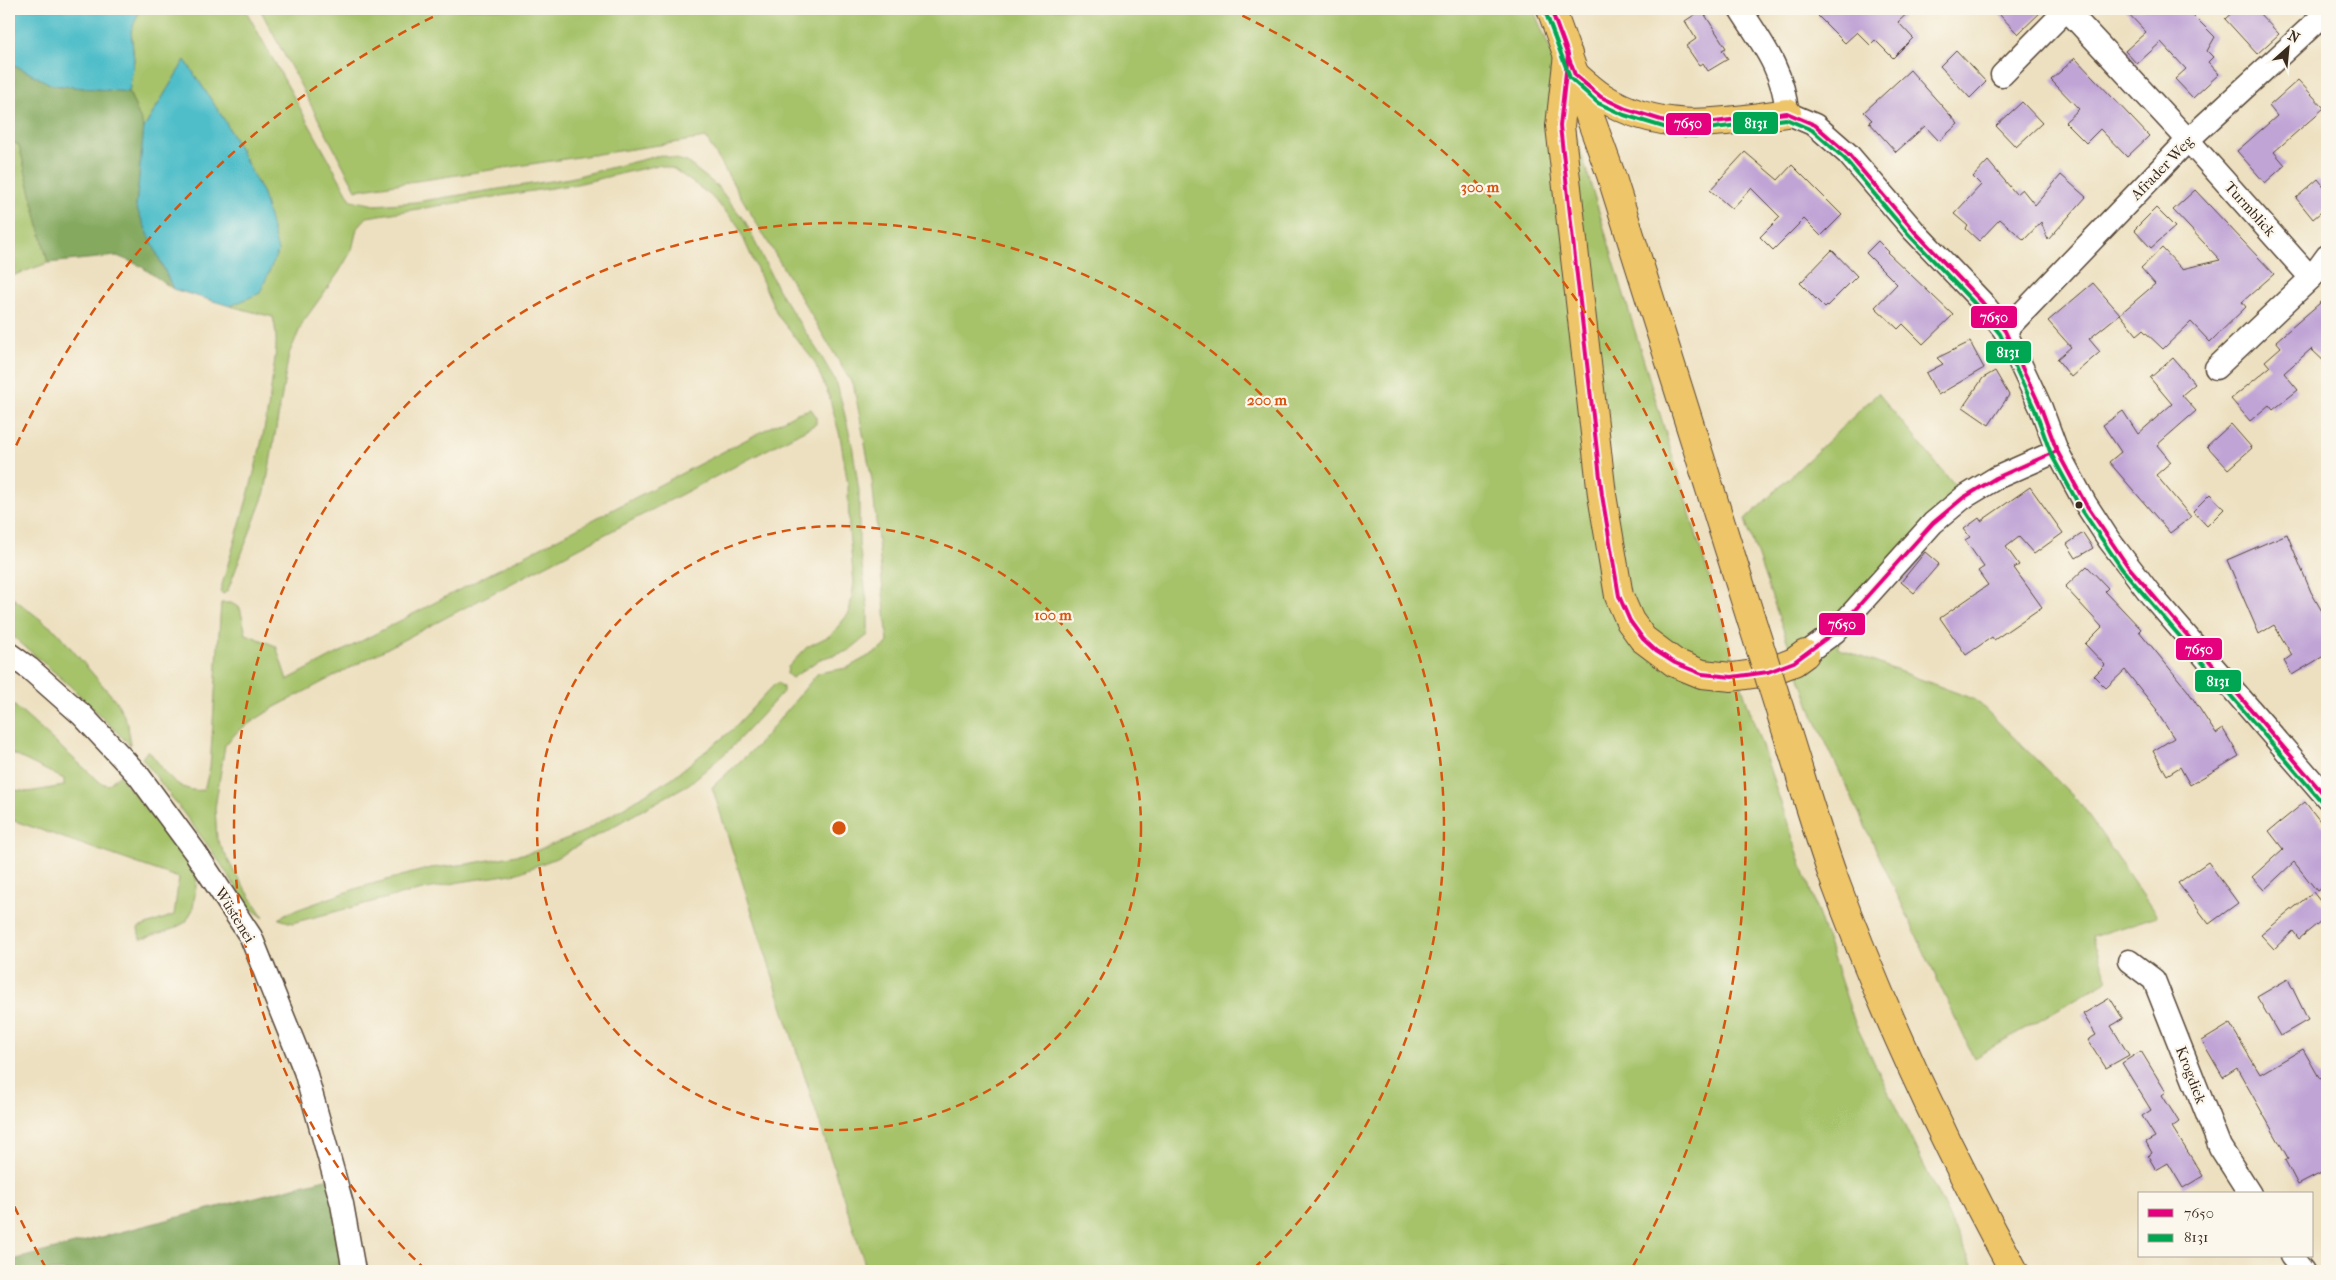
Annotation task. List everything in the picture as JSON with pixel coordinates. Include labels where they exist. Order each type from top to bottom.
[{"type":"main road","points":[[1551,9],[1611,175],[1782,720],[1834,877],[1885,1009],[1971,1193],[2014,1271]]},
{"type":"main road","points":[[1572,64],[1602,97],[1626,109],[1671,123],[1698,124],[1787,113]]},
{"type":"main road","points":[[1572,64],[1560,126],[1602,495],[1619,596],[1630,621],[1643,639],[1675,663],[1702,674],[1732,677],[1768,672],[1794,662],[1804,654]]},
{"type":"street","points":[[1740,9],[1768,51],[1782,80],[1787,113],[1815,124],[1848,154],[1914,231],[1982,302],[2005,331],[2033,391],[2057,451],[2085,503],[2127,566],[2327,798]]},
{"type":"street","points":[[2002,75],[2067,9]]},
{"type":"street","name":"Turmblick","points":[[2067,9],[2188,140],[2311,278]]},
{"type":"street","name":"Afrader Weg","points":[[2005,331],[2188,140],[2327,12]]},
{"type":"street","points":[[2216,368],[2311,278],[2327,256]]},
{"type":"street","points":[[1804,654],[1835,632],[1933,523],[1963,498],[1996,478],[2057,451]]},
{"type":"street","name":"Wüstenei","points":[[9,654],[30,669],[82,715],[139,776],[195,852],[251,938],[305,1072],[342,1204],[354,1271]]},
{"type":"street","name":"Krogdiek","points":[[2129,961],[2154,980],[2220,1147],[2249,1192]]},
{"type":"street","points":[[2292,1258],[2303,1271]]},
{"type":"green space","points":[[140,9],[245,9],[351,200],[375,205],[415,202],[570,178],[661,155],[687,162],[717,186],[745,221],[778,290],[837,384],[852,444],[859,491],[859,544],[868,609],[868,635],[848,651],[820,659],[792,678],[787,674],[788,667],[807,647],[831,635],[849,613],[854,583],[849,532],[848,485],[840,436],[829,396],[814,361],[778,316],[737,224],[710,195],[674,169],[658,165],[577,184],[367,217],[357,228],[352,250],[339,272],[303,322],[289,354],[265,492],[228,590],[224,594],[220,592],[257,462],[268,408],[275,356],[276,334],[273,317],[230,306],[260,293],[263,194],[225,121],[185,60],[144,128],[129,92],[134,60],[131,31]]},
{"type":"green space","points":[[260,9],[1533,9],[1550,49],[1744,693],[1855,1023],[1975,1271],[867,1271],[712,787],[758,745],[818,673],[847,668],[883,648],[888,642],[872,480],[854,387],[706,138],[356,190]]},
{"type":"green space","points":[[9,62],[52,85],[129,92],[144,128],[136,207],[173,289],[139,265],[117,256],[48,263],[19,145],[9,141]]},
{"type":"green space","points":[[9,141],[19,145],[48,263],[9,277]]},
{"type":"green space","points":[[1878,393],[1959,491],[1892,561],[1837,648],[1976,700],[2081,804],[2157,916],[2092,937],[2108,980],[1974,1058],[1813,715],[1745,520]]},
{"type":"green space","points":[[811,409],[816,416],[816,424],[275,707],[239,730],[225,745],[215,808],[217,839],[234,871],[264,918],[249,907],[212,851],[142,758],[148,750],[165,772],[178,784],[194,790],[204,790],[210,767],[221,603],[231,603],[240,608],[246,634],[276,646],[287,680],[797,413]]},
{"type":"green space","points":[[9,595],[57,632],[117,702],[128,724],[130,745],[68,684],[9,633]]},
{"type":"green space","points":[[778,683],[783,687],[783,692],[729,750],[689,784],[556,858],[518,873],[460,882],[395,896],[292,923],[279,919],[285,914],[361,887],[431,868],[468,864],[533,852],[583,832],[672,778],[731,731]]},
{"type":"green space","points":[[9,701],[101,783],[108,785],[119,775],[186,860],[197,879],[193,909],[186,922],[173,929],[140,939],[138,928],[174,915],[179,878],[9,819],[9,789],[28,792],[64,786],[64,779],[9,752]]},
{"type":"green space","points":[[333,1177],[352,1271],[9,1271],[9,1261]]},
{"type":"water","points":[[9,9],[140,9],[131,31],[134,60],[129,92],[52,85],[9,62]]},
{"type":"water","points":[[185,60],[225,121],[263,194],[278,251],[260,293],[230,306],[173,289],[136,207],[144,128]]},
{"type":"building","points":[[1826,9],[1912,9],[1898,22],[1913,38],[1893,58],[1875,40],[1870,45],[1857,32],[1845,43],[1818,16]]},
{"type":"building","points":[[1994,9],[2044,9],[2018,34]]},
{"type":"building","points":[[2124,9],[2187,9],[2215,37],[2207,51],[2213,57],[2208,62],[2219,74],[2193,98],[2175,79],[2186,69],[2161,42],[2137,64],[2125,51],[2146,32]]},
{"type":"building","points":[[2236,9],[2255,9],[2279,34],[2257,54],[2225,19]]},
{"type":"building","points":[[1702,10],[1726,48],[1722,50],[1728,59],[1708,71],[1703,63],[1699,65],[1686,46],[1696,39],[1685,21]]},
{"type":"building","points":[[1956,50],[1986,82],[1970,98],[1940,66]]},
{"type":"building","points":[[2075,58],[2149,136],[2127,157],[2100,129],[2086,143],[2065,122],[2079,109],[2051,80]]},
{"type":"building","points":[[1910,70],[1958,124],[1939,141],[1925,126],[1896,152],[1869,122],[1872,120],[1864,112]]},
{"type":"building","points":[[2298,80],[2324,108],[2274,152],[2285,165],[2265,183],[2237,151],[2277,116],[2269,106]]},
{"type":"building","points":[[2022,102],[2042,123],[2016,147],[1996,126]]},
{"type":"building","points":[[1745,152],[1778,180],[1792,165],[1842,215],[1821,236],[1804,219],[1773,250],[1760,237],[1780,217],[1751,188],[1732,209],[1710,190]]},
{"type":"building","points":[[1988,161],[2016,194],[2022,189],[2035,205],[2061,175],[2086,197],[2048,240],[2041,222],[2024,240],[2000,219],[1979,241],[1966,229],[1968,226],[1954,214],[1981,185],[1973,177]]},
{"type":"building","points":[[2318,179],[2327,190],[2327,207],[2313,219],[2296,198]]},
{"type":"building","points":[[2195,190],[2274,274],[2242,302],[2246,307],[2210,342],[2191,322],[2163,349],[2143,330],[2137,335],[2120,314],[2155,284],[2141,268],[2162,248],[2182,269],[2220,260],[2173,210]]},
{"type":"building","points":[[2156,208],[2175,227],[2151,248],[2134,230]]},
{"type":"building","points":[[1878,241],[1888,253],[1953,315],[1923,344],[1903,324],[1898,329],[1875,307],[1897,284],[1866,253]]},
{"type":"building","points":[[1832,250],[1857,276],[1825,308],[1800,283]]},
{"type":"building","points":[[2093,283],[2120,314],[2089,339],[2100,352],[2071,377],[2057,359],[2071,347],[2048,321]]},
{"type":"building","points":[[2327,297],[2327,364],[2311,349],[2284,373],[2298,390],[2273,410],[2269,405],[2250,421],[2231,399],[2270,367],[2265,361],[2281,347],[2276,341]]},
{"type":"building","points":[[1970,342],[1984,368],[1938,395],[1926,373],[1943,364],[1937,358]]},
{"type":"building","points":[[2173,358],[2195,384],[2182,395],[2196,411],[2157,445],[2171,462],[2156,475],[2191,517],[2170,533],[2109,462],[2121,452],[2103,425],[2123,411],[2138,434],[2172,404],[2150,378]]},
{"type":"building","points":[[1995,371],[2009,395],[1989,425],[1963,407],[1983,378]]},
{"type":"building","points":[[2231,424],[2252,448],[2228,469],[2207,446]]},
{"type":"building","points":[[2030,487],[2063,533],[2034,554],[2019,537],[2006,547],[2019,565],[2014,568],[2042,607],[1994,640],[1992,637],[1966,655],[1940,618],[1988,585],[1978,571],[1984,567],[1965,540],[1970,537],[1964,529],[1979,518],[1981,521]]},
{"type":"building","points":[[2210,494],[2224,509],[2207,526],[2193,511]]},
{"type":"building","points":[[2083,533],[2093,548],[2076,558],[2067,544]]},
{"type":"building","points":[[2287,534],[2311,592],[2327,620],[2327,654],[2292,675],[2284,661],[2292,655],[2274,625],[2259,634],[2227,560]]},
{"type":"building","points":[[1925,552],[1939,564],[1914,593],[1901,582]]},
{"type":"building","points":[[2087,566],[2108,588],[2105,591],[2141,629],[2139,631],[2188,691],[2216,734],[2223,729],[2239,756],[2190,785],[2180,767],[2167,775],[2153,751],[2174,738],[2157,710],[2125,670],[2106,688],[2094,676],[2105,665],[2085,644],[2102,627],[2065,587]]},
{"type":"building","points":[[2305,802],[2327,830],[2327,883],[2317,891],[2294,862],[2264,890],[2252,877],[2283,849],[2269,831]]},
{"type":"building","points":[[2208,862],[2238,903],[2209,924],[2178,883]]},
{"type":"building","points":[[2313,892],[2327,910],[2327,916],[2299,939],[2293,931],[2274,949],[2261,935]]},
{"type":"building","points":[[2288,979],[2308,1020],[2280,1036],[2257,997]]},
{"type":"building","points":[[2110,998],[2123,1019],[2111,1026],[2129,1055],[2106,1068],[2088,1040],[2096,1035],[2083,1014]]},
{"type":"building","points":[[2230,1024],[2260,1074],[2303,1049],[2320,1079],[2327,1075],[2327,1170],[2298,1185],[2285,1160],[2288,1158],[2237,1068],[2223,1077],[2202,1041]]},
{"type":"building","points":[[2141,1051],[2166,1092],[2162,1095],[2179,1122],[2172,1127],[2203,1176],[2183,1188],[2168,1163],[2156,1170],[2148,1156],[2152,1153],[2146,1142],[2155,1137],[2142,1116],[2151,1110],[2122,1063]]},
{"type":"transit line","name":"7650","points":[[1551,9],[1575,75],[1601,97],[1626,109],[1671,123],[1698,124],[1787,113],[1815,125],[1848,154],[1914,231],[1982,302],[2005,331],[2041,408],[2057,451],[2085,503],[2127,565],[2327,798]]},
{"type":"transit line","name":"8131","points":[[1545,11],[1570,78],[1598,103],[1624,115],[1670,129],[1699,130],[1786,119],[1812,130],[1844,158],[1909,235],[1977,306],[2000,334],[2035,410],[2051,454],[2080,507],[2122,569],[2322,802]]},
{"type":"transit line","name":"7650","points":[[1561,35],[1568,54],[1560,126],[1602,495],[1619,596],[1630,621],[1643,639],[1656,651],[1675,663],[1702,674],[1732,677],[1768,672],[1794,662],[1835,632],[1933,523],[1963,498],[1996,478],[2057,451]]}]
